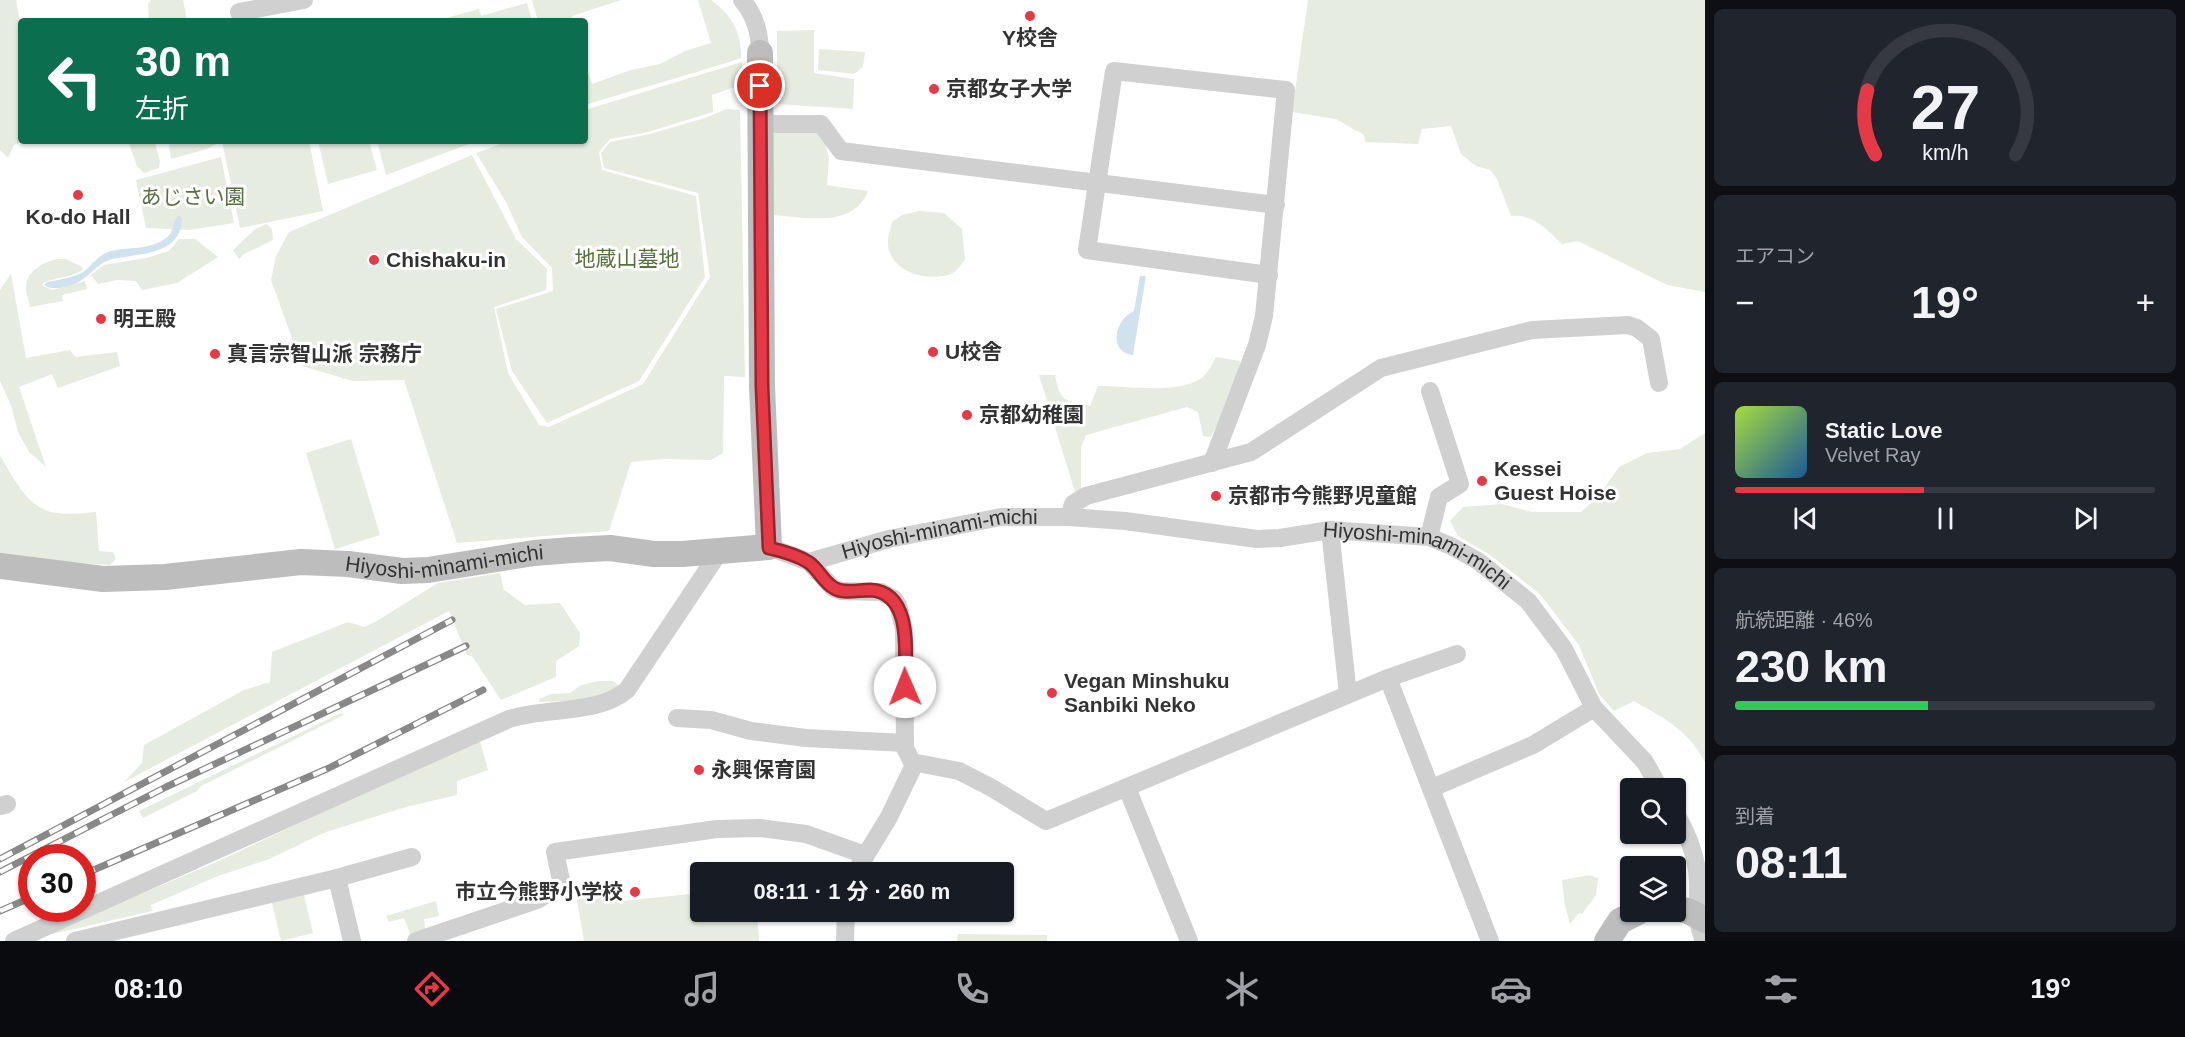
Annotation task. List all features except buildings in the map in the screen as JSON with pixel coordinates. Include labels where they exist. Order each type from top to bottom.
[{"type":"street","points":[[239,12],[304,0]]},
{"type":"street","points":[[742,0],[755,20],[760,39],[762,386],[769,548]]},
{"type":"street","points":[[1212,463],[1257,345],[1264,316],[1269,275],[1276,205],[1286,90],[1114,71],[1087,250],[1269,275]]},
{"type":"street","points":[[761,124],[821,124],[841,151],[1276,205]]},
{"type":"street","points":[[1069,518],[1073,504],[1086,496],[1251,452],[1381,368],[1532,330],[1628,326],[1637,328],[1651,339],[1659,383]]},
{"type":"street","points":[[1429,537],[1439,497],[1461,484],[1430,391]]},
{"type":"street","name":"Hiyoshi-minami-michi","points":[[0,566],[103,579],[165,577],[301,562],[348,564],[402,571],[428,570],[534,553],[610,548],[654,554],[769,548],[809,562],[823,560],[890,539],[1001,518],[1125,521],[1257,539],[1280,538],[1330,530],[1429,537],[1465,553],[1524,596],[1546,622],[1564,649],[1594,708],[1645,762],[1654,778]]},
{"type":"street","points":[[1330,530],[1348,694]]},
{"type":"street","points":[[14,941],[509,718],[531,712],[602,704],[619,697],[632,682],[720,552]]},
{"type":"street","points":[[809,562],[833,588],[841,591],[881,592],[894,599],[898,605],[904,629],[905,743],[909,758],[915,763],[959,771],[1046,821],[1348,694],[1457,654]]},
{"type":"street","points":[[1389,678],[1490,941]]},
{"type":"street","points":[[1432,788],[1533,745],[1594,708]]},
{"type":"street","points":[[677,718],[711,720],[751,731],[798,738],[905,743]]},
{"type":"street","points":[[861,862],[889,817],[915,763]]},
{"type":"street","points":[[1128,788],[1189,941]]},
{"type":"street","points":[[417,941],[555,892],[562,885],[555,852],[717,829],[760,828],[806,834],[865,855]]},
{"type":"street","points":[[1686,834],[1697,868],[1693,914],[1704,941]]},
{"type":"street","points":[[75,941],[337,878],[411,856]]},
{"type":"street","points":[[337,878],[352,941]]},
{"type":"street","points":[[1607,941],[1620,921]]},
{"type":"street","points":[[845,941],[846,922]]},
{"type":"green space","points":[[0,0],[16,0],[19,18],[18,143],[14,145],[8,158],[0,150]]},
{"type":"green space","points":[[151,0],[183,0],[186,18],[149,18],[148,4]]},
{"type":"green space","points":[[532,0],[621,0],[572,16],[572,18],[537,18]]},
{"type":"green space","points":[[698,0],[711,0],[730,18],[740,40],[741,58],[588,104],[588,73],[592,84],[631,70],[660,64],[685,51],[711,43]]},
{"type":"green space","points":[[1308,0],[1705,0],[1705,292],[1667,285],[1578,241],[1562,244],[1533,220],[1527,217],[1511,216],[1497,179],[1490,170],[1476,166],[1461,154],[1451,126],[1422,129],[1418,144],[1365,142],[1364,135],[1336,119],[1292,112]]},
{"type":"green space","points":[[527,3],[531,18],[446,18],[479,9],[481,16]]},
{"type":"green space","points":[[814,30],[814,73],[854,79],[853,109],[777,104],[777,31]]},
{"type":"green space","points":[[819,49],[865,52],[863,67],[854,74],[818,70]]},
{"type":"green space","name":"地蔵山墓地","points":[[742,62],[743,84],[712,95],[713,112],[648,132],[610,139],[599,152],[602,170],[696,196],[705,277],[639,381],[547,423],[512,371],[496,309],[553,291],[552,268],[522,237],[506,202],[476,153],[501,144],[588,144],[588,109]]},
{"type":"green space","points":[[726,109],[740,110],[745,377],[724,376],[723,453],[711,460],[663,459],[631,462],[609,531],[457,543],[404,380],[353,381],[302,366],[271,280],[276,256],[289,232],[472,155],[516,239],[547,269],[546,290],[494,307],[508,373],[539,425],[549,427],[643,384],[710,277],[698,193],[604,168],[601,153],[610,142],[650,134],[705,118]]},
{"type":"green space","points":[[769,127],[823,135],[829,158],[827,185],[868,191],[861,203],[840,216],[827,218],[772,215]]},
{"type":"green space","points":[[129,144],[155,144],[160,161],[159,168],[144,173],[137,166]]},
{"type":"green space","points":[[216,144],[207,149],[171,159],[169,145]]},
{"type":"green space","points":[[223,144],[310,144],[323,211],[240,228]]},
{"type":"green space","points":[[319,144],[370,144],[377,170],[328,184]]},
{"type":"green space","points":[[378,144],[469,144],[386,175]]},
{"type":"green space","name":"あじさい園","points":[[221,157],[234,223],[189,230],[146,228],[136,180]]},
{"type":"green space","points":[[919,211],[944,213],[962,229],[965,260],[951,274],[929,277],[910,272],[895,262],[890,254],[888,242],[892,222],[902,215]]},
{"type":"green space","points":[[266,224],[272,229],[273,240],[244,254],[239,259],[233,250],[254,230]]},
{"type":"green space","points":[[179,239],[195,239],[218,257],[177,283],[142,290],[136,281],[117,280],[98,284],[91,275],[104,265],[146,258],[169,251]]},
{"type":"green space","points":[[57,259],[66,259],[82,267],[83,270],[74,275],[43,283],[43,286],[53,290],[85,281],[87,289],[62,295],[63,301],[30,307],[26,292],[29,276],[41,265]]},
{"type":"green space","points":[[11,274],[26,358],[70,350],[75,357],[117,352],[120,366],[58,388],[52,374],[19,387],[46,467],[29,452],[18,432],[11,405],[0,381],[0,290]]},
{"type":"green space","points":[[1216,357],[1240,361],[1238,382],[1211,437],[1203,436],[1198,412],[1187,407],[1086,435],[1081,447],[1081,489],[1075,492],[1039,375],[1055,375],[1061,395],[1069,401],[1090,406],[1098,386],[1165,388],[1191,384],[1205,375]]},
{"type":"green space","points":[[1705,433],[1705,762],[1683,733],[1665,719],[1634,701],[1614,711],[1599,694],[1579,645],[1540,594],[1490,555],[1458,536],[1450,521],[1463,507],[1502,504],[1532,512],[1581,512],[1598,497],[1619,467],[1647,453],[1680,449]]},
{"type":"green space","points":[[351,439],[380,535],[335,549],[306,453]]},
{"type":"green space","points":[[0,456],[23,492],[38,506],[47,511],[63,514],[96,512],[99,551],[113,552],[116,559],[110,565],[62,562],[0,553]]},
{"type":"green space","points":[[500,573],[504,590],[525,605],[560,603],[580,633],[579,646],[556,661],[556,677],[501,700],[472,656],[467,655],[449,611],[124,782],[142,763],[144,745],[244,690],[270,682],[272,652],[348,622],[364,627],[438,583]]},
{"type":"green space","points":[[613,681],[618,685],[613,691],[594,699],[540,702],[539,699],[551,694],[570,693],[581,685]]},
{"type":"green space","points":[[341,713],[344,715],[201,786],[197,791],[143,818],[139,811]]},
{"type":"green space","points":[[479,738],[488,770],[457,781],[457,795],[406,807],[326,832],[269,859],[218,876],[151,905],[152,911],[46,934],[74,922],[96,922],[96,913],[219,861]]},
{"type":"green space","points":[[1589,875],[1598,878],[1596,895],[1582,914],[1579,913],[1570,924],[1562,880]]},
{"type":"green space","points":[[610,885],[612,902],[690,894],[690,922],[758,922],[759,941],[584,941],[575,889]]},
{"type":"green space","points":[[303,891],[313,933],[281,941],[271,899]]},
{"type":"green space","points":[[436,901],[439,916],[424,919],[425,929],[410,934],[404,918],[389,922],[386,916]]},
{"type":"green space","points":[[958,934],[1047,935],[1047,941],[957,941]]},
{"type":"water","points":[[179,215],[182,218],[180,231],[166,247],[144,254],[109,260],[79,282],[69,286],[53,288],[44,285],[47,282],[79,274],[108,252],[146,247],[160,242],[169,236]]},
{"type":"water","points":[[1140,276],[1146,276],[1133,355],[1125,353],[1120,348],[1117,335],[1122,321],[1134,311]]},
{"type":"railway","points":[[0,859],[452,620]]},
{"type":"railway","points":[[0,872],[166,787],[466,646]]},
{"type":"railway","points":[[96,869],[329,768],[483,690]]},
{"type":"railway","points":[[0,911],[18,903]]},
{"type":"place","name":"Y校舎","points":[[1030,16]]},
{"type":"place","name":"京都女子大学","points":[[934,89]]},
{"type":"place","name":"Ko-do Hall","points":[[78,195]]},
{"type":"place","name":"Chishaku-in","points":[[374,260]]},
{"type":"place","name":"明王殿","points":[[101,319]]},
{"type":"place","name":"U校舎","points":[[933,352]]},
{"type":"place","name":"真言宗智山派 宗務庁","points":[[215,354]]},
{"type":"place","name":"京都幼稚園","points":[[967,415]]},
{"type":"place","name":"Kessei Guest Hoise","points":[[1482,481]]},
{"type":"place","name":"京都市今熊野児童館","points":[[1216,496]]},
{"type":"place","name":"Vegan Minshuku Sanbiki Neko","points":[[1052,693]]},
{"type":"place","name":"永興保育園","points":[[699,770]]},
{"type":"place","name":"市立今熊野小学校","points":[[635,892]]},
{"type":"route","points":[[760,86],[762,386],[769,548],[809,562],[833,588],[841,591],[874,590],[894,599],[903,620],[905,687]]}]
